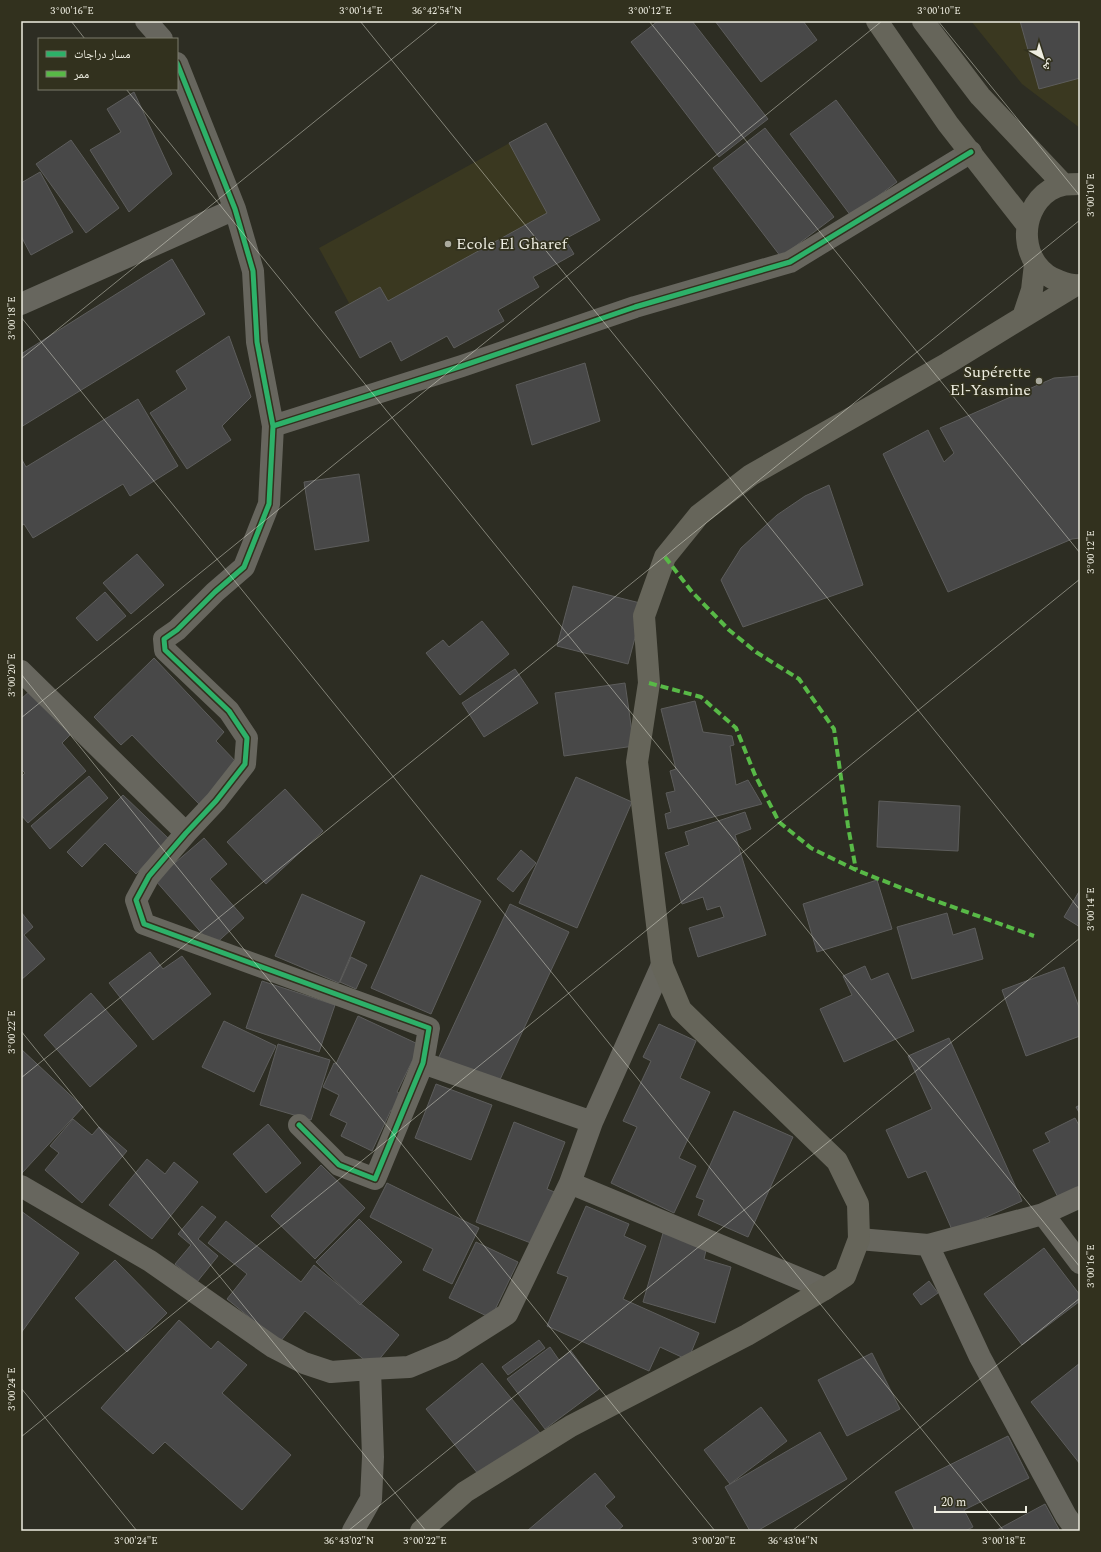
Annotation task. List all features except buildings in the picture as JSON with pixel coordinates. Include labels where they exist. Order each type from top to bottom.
[{"type":"main road","points":[[876,21],[948,124],[1026,225]]},
{"type":"main road","points":[[923,21],[980,96],[1072,184]]},
{"type":"main road","points":[[1072,184],[1050,190],[1037,202],[1026,225],[1027,247],[1035,264],[1049,278],[1077,285]]},
{"type":"main road","points":[[1023,317],[1032,290],[1035,264]]},
{"type":"main road","points":[[422,1531],[465,1492],[571,1426],[747,1335],[845,1276],[859,1239],[858,1204],[837,1161],[681,1010],[662,965],[637,762],[649,683],[644,616],[665,557],[699,514],[751,475],[948,363],[1077,285]]},
{"type":"street","points":[[146,21],[161,38]]},
{"type":"street","points":[[178,66],[235,209],[253,271],[257,342],[273,426],[269,504],[244,567],[215,592],[177,630],[164,640],[165,650],[229,711],[247,738],[245,764],[216,801],[149,876],[136,900],[144,924],[429,1028],[423,1063],[375,1179],[338,1165],[299,1126]]},
{"type":"street","points":[[273,426],[462,366],[635,307],[790,262],[971,152]]},
{"type":"street","points":[[21,304],[235,209]]},
{"type":"street","points":[[21,671],[186,833]]},
{"type":"street","points":[[21,1186],[150,1261],[273,1347],[304,1362],[331,1372],[409,1367],[452,1349],[507,1314],[570,1183],[592,1122],[662,965]]},
{"type":"street","points":[[423,1063],[592,1122]]},
{"type":"street","points":[[570,1183],[825,1289]]},
{"type":"street","points":[[859,1239],[928,1245],[1043,1214],[1080,1197]]},
{"type":"street","points":[[1043,1214],[1080,1263]]},
{"type":"street","points":[[928,1245],[980,1357],[1066,1516],[1077,1531]]},
{"type":"street","points":[[353,1531],[371,1499],[373,1458],[370,1369]]},
{"type":"shaded area","points":[[971,21],[1080,21],[1080,128],[1022,84]]},
{"type":"shaded area","name":"Ecole El Gharef","points":[[546,123],[600,220],[565,239],[574,254],[533,277],[539,287],[498,310],[504,321],[454,348],[447,336],[401,361],[391,341],[360,358],[335,312],[349,303],[319,248]]},
{"type":"marked path","points":[[665,557],[692,592],[729,630],[756,652],[799,679],[834,729],[856,870]]},
{"type":"marked path","points":[[649,683],[701,697],[736,728],[755,775],[779,822],[811,848],[856,870],[922,896],[1034,936]]},
{"type":"cycle path","points":[[178,66],[235,209],[253,271],[257,342],[273,426],[269,504],[244,567],[215,592],[177,630],[164,639],[165,650],[229,711],[247,738],[245,764],[216,801],[149,876],[136,900],[144,924],[429,1028],[423,1063],[375,1179],[339,1165],[299,1125]]},
{"type":"cycle path","points":[[273,426],[462,366],[635,307],[790,262],[971,152]]},
{"type":"place","name":"Ecole El Gharef","points":[[448,244]]},
{"type":"place","name":"Supérette El-Yasmine","points":[[1039,381]]}]
